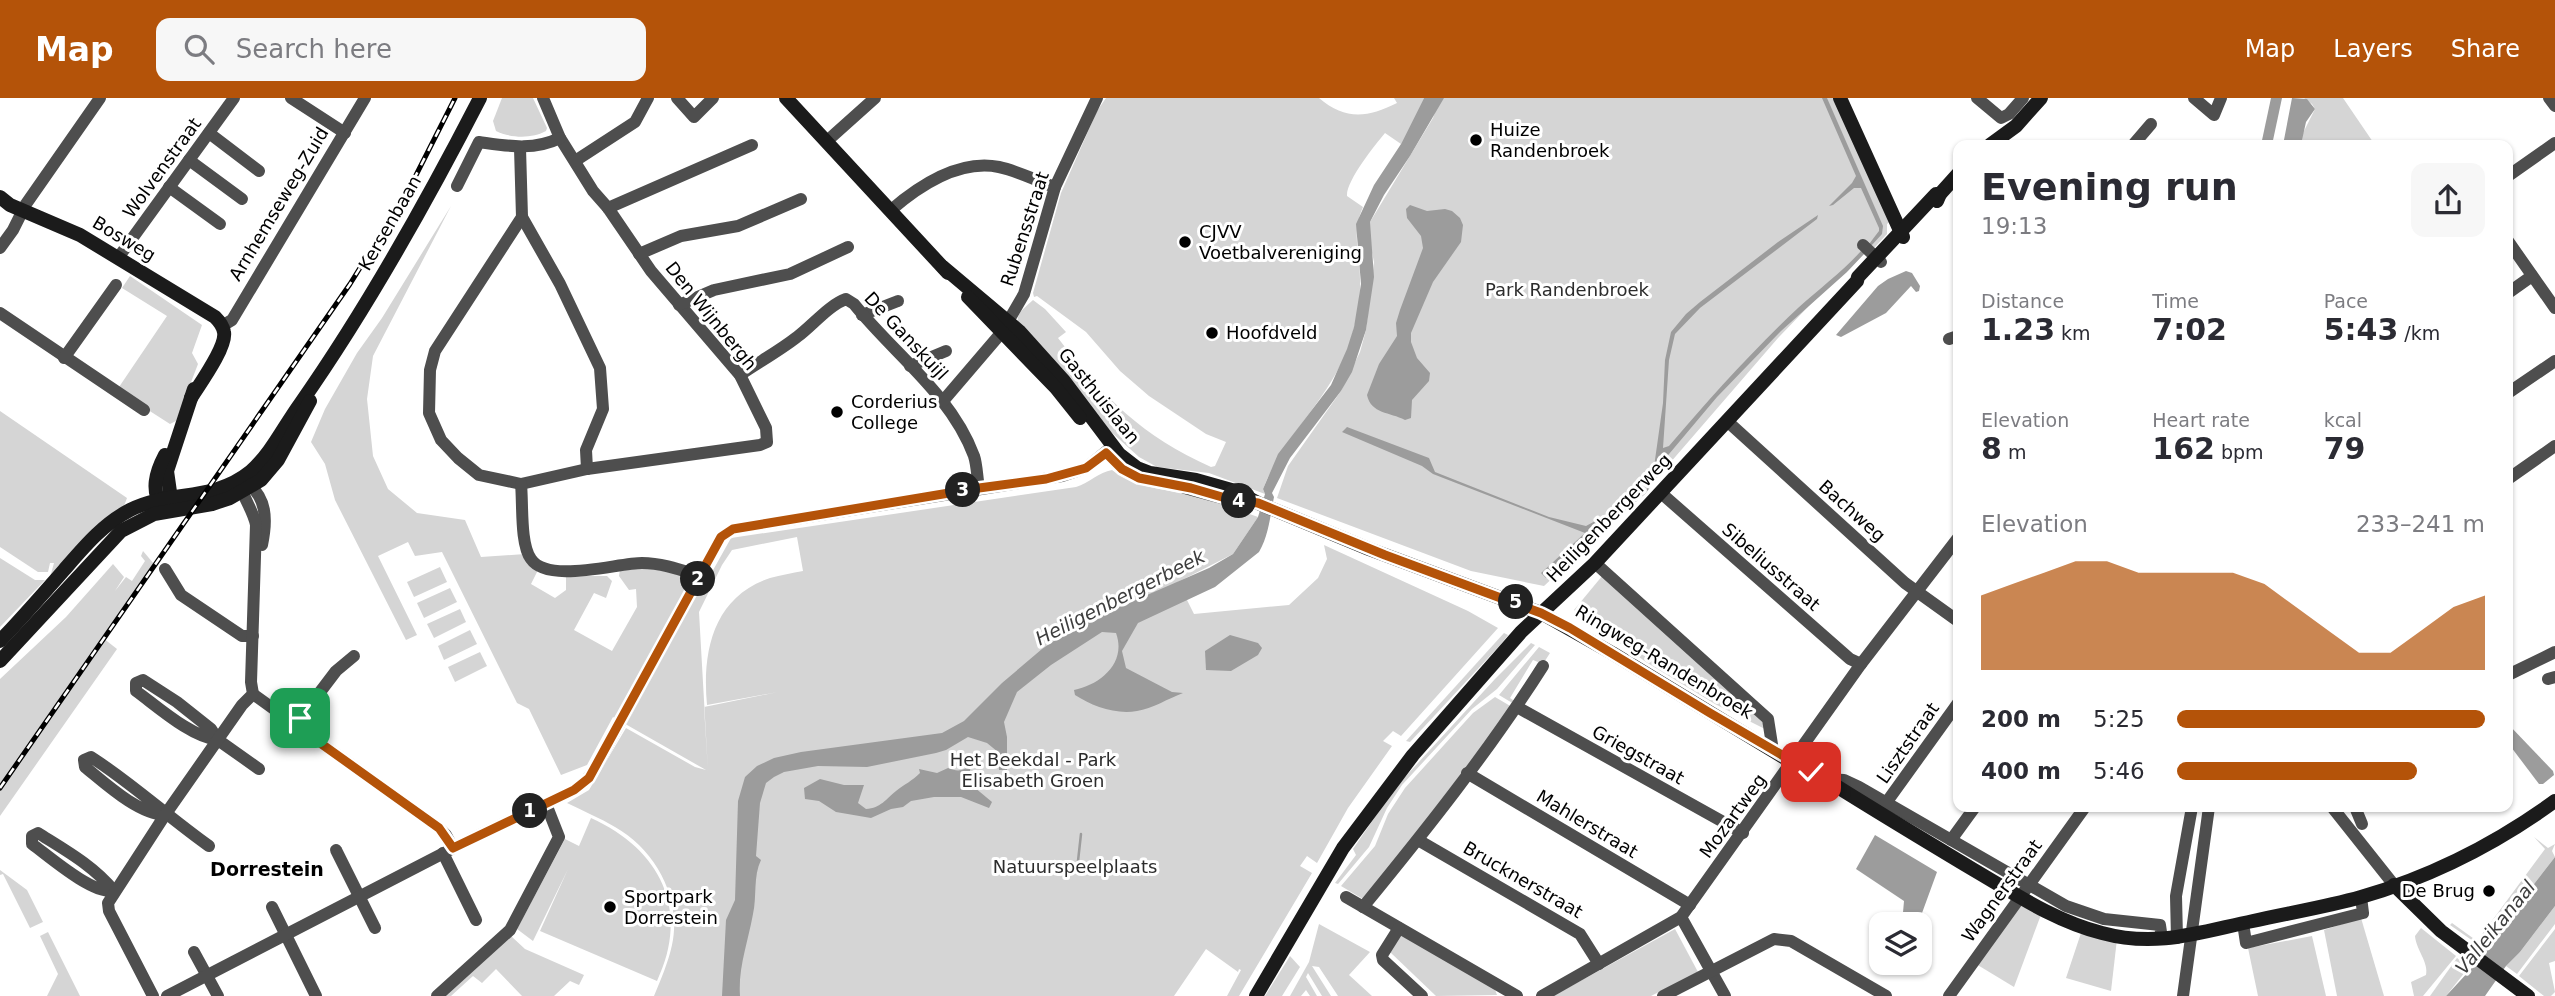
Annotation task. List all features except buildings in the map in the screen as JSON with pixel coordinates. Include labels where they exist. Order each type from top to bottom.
[{"type":"main road","points":[[452,153],[471,98]]},
{"type":"main road","name":"Kersenbaan","points":[[245,486],[261,480],[284,450],[327,365],[421,210],[480,98]]},
{"type":"main road","name":"Gasthuislaan","points":[[786,98],[943,267],[1005,326],[1122,469],[1139,478],[1265,506]]},
{"type":"main road","points":[[1840,98],[1901,235]]},
{"type":"main road","points":[[2007,140],[2041,98]]},
{"type":"main road","name":"Heiligenbergerweg","points":[[1256,996],[1362,821],[1413,755],[1521,632],[1595,563],[1857,281],[1861,281],[1873,254],[1928,212],[1953,180]]},
{"type":"main road","name":"Bosweg","points":[[0,197],[22,210],[40,215],[80,235],[215,317],[222,326]]},
{"type":"main road","name":"Arnhemseweg-Zuid","points":[[165,503],[156,474],[177,437],[203,362],[222,326]]},
{"type":"main road","points":[[0,641],[111,521],[132,509],[165,503],[212,504],[245,486]]},
{"type":"main road","points":[[0,661],[121,531],[165,503]]},
{"type":"main road","name":"Ringweg-Randenbroek","points":[[1265,506],[1398,560],[1541,613],[2020,897],[2059,919],[2105,934],[2173,935],[2243,923],[2361,897],[2421,876],[2485,845],[2555,801]]},
{"type":"main road","points":[[2393,885],[2425,918],[2528,996]]},
{"type":"street","points":[[0,248],[13,230],[22,210],[100,98]]},
{"type":"street","name":"Wolvenstraat","points":[[118,258],[234,98]]},
{"type":"street","points":[[291,98],[345,133]]},
{"type":"street","name":"Arnhemseweg-Zuid","points":[[222,326],[232,320],[365,98]]},
{"type":"street","name":"Den Wijnbergh","points":[[543,98],[560,138],[593,191],[679,305],[740,375],[766,428],[767,442],[760,445],[587,469]]},
{"type":"street","points":[[575,161],[635,122],[648,98]]},
{"type":"street","points":[[677,98],[694,117],[713,98]]},
{"type":"street","points":[[827,141],[875,98]]},
{"type":"street","points":[[1977,98],[1999,117],[2007,116],[2023,98]]},
{"type":"street","points":[[2194,98],[2214,115],[2221,98]]},
{"type":"street","points":[[2549,98],[2555,106]]},
{"type":"street","name":"Rubensstraat","points":[[943,401],[1005,326],[1024,294],[1055,187],[1091,100]]},
{"type":"street","points":[[2137,140],[2151,124]]},
{"type":"street","points":[[209,133],[259,171]]},
{"type":"street","points":[[457,186],[479,142],[520,148],[546,145],[560,138]]},
{"type":"street","points":[[2513,172],[2555,143]]},
{"type":"street","points":[[608,208],[752,145]]},
{"type":"street","points":[[520,148],[522,217],[559,284],[600,368],[603,409],[586,450],[587,469],[521,484],[480,475],[458,458],[442,440],[429,413],[429,402],[430,370],[435,351],[522,217]]},
{"type":"street","points":[[189,160],[242,198]]},
{"type":"street","points":[[891,209],[928,181],[958,170],[980,166],[999,167],[1055,187]]},
{"type":"street","points":[[169,187],[220,224]]},
{"type":"street","points":[[639,254],[681,236],[746,223],[800,199]]},
{"type":"street","points":[[679,305],[714,290],[790,274],[848,247]]},
{"type":"street","points":[[2513,248],[2554,304]]},
{"type":"street","points":[[2513,289],[2532,276]]},
{"type":"street","points":[[64,358],[116,285]]},
{"type":"street","name":"De Ganskuijl","points":[[740,375],[795,339],[836,303],[846,299],[943,401],[961,427],[975,458],[979,488]]},
{"type":"street","points":[[862,315],[898,301]]},
{"type":"street","points":[[0,313],[144,410]]},
{"type":"street","points":[[910,366],[946,351]]},
{"type":"street","points":[[2513,390],[2555,361]]},
{"type":"street","name":"Bachweg","points":[[1727,421],[1905,583],[1953,617]]},
{"type":"street","points":[[2513,475],[2555,446]]},
{"type":"street","points":[[167,996],[448,851],[579,788],[591,776],[721,537],[733,529],[1062,476],[1086,468],[1109,450]]},
{"type":"street","points":[[521,484],[526,548],[531,559],[539,566],[584,570],[640,563],[671,566],[700,576]]},
{"type":"street","points":[[153,996],[109,911],[108,903],[165,815],[253,694],[256,525],[245,486]]},
{"type":"street","name":"Sibeliusstraat","points":[[1661,493],[1850,659],[1861,664]]},
{"type":"street","name":"Mozartweg","points":[[1542,996],[1681,918],[1861,664],[1953,544]]},
{"type":"street","name":"Ringweg-Randenbroek","points":[[1595,563],[1768,719],[1773,751]]},
{"type":"street","points":[[165,569],[181,595],[242,636],[254,636]]},
{"type":"street","points":[[2513,672],[2555,652]]},
{"type":"street","points":[[295,725],[336,671],[354,656]]},
{"type":"street","points":[[1363,907],[1517,707],[1543,666]]},
{"type":"street","points":[[218,740],[206,738],[169,715],[136,691],[136,683],[142,680],[177,702],[211,729],[218,740],[260,769]]},
{"type":"street","points":[[253,694],[439,828],[476,920]]},
{"type":"street","name":"Griegstraat","points":[[1517,707],[1743,833]]},
{"type":"street","name":"Lisztstraat","points":[[1886,803],[1953,709]]},
{"type":"street","points":[[165,815],[154,814],[117,792],[85,767],[84,760],[91,757],[127,780],[160,807],[165,815],[208,846]]},
{"type":"street","name":"Mahlerstraat","points":[[1467,773],[1690,905]]},
{"type":"street","name":"Ringweg-Randenbroek","points":[[1825,779],[1844,780],[2066,906],[2104,919],[2173,935]]},
{"type":"street","points":[[437,996],[510,930],[520,914],[559,837],[546,804]]},
{"type":"street","points":[[1951,841],[1971,812]]},
{"type":"street","name":"Wagnerstraat","points":[[1949,996],[2081,812]]},
{"type":"street","points":[[2183,996],[2173,935],[2175,896],[2191,812]]},
{"type":"street","points":[[2173,935],[2208,812]]},
{"type":"street","points":[[2336,812],[2393,885]]},
{"type":"street","points":[[2357,812],[2362,824]]},
{"type":"street","points":[[38,833],[74,855],[105,879],[114,891],[105,892],[65,869],[32,844],[32,836],[38,833]]},
{"type":"street","name":"Brucknerstraat","points":[[1418,839],[1580,934],[1599,964]]},
{"type":"street","points":[[336,850],[375,928]]},
{"type":"street","points":[[1346,897],[1509,994]]},
{"type":"street","points":[[272,907],[316,996]]},
{"type":"street","points":[[1681,918],[1725,996]]},
{"type":"street","points":[[1399,928],[1386,947],[1383,960],[1422,996]]},
{"type":"street","points":[[1663,996],[1774,939],[1791,941],[1880,993]]},
{"type":"street","points":[[194,951],[218,996]]},
{"type":"street","points":[[1861,996],[1880,993]]},
{"type":"green space","points":[[502,98],[533,98],[546,131],[521,137],[496,131],[493,121]]},
{"type":"green space","name":"CJVV Voetbalvereniging","points":[[1106,98],[1319,98],[1338,110],[1366,114],[1397,103],[1394,98],[1424,98],[1401,144],[1385,133],[1362,163],[1348,189],[1347,196],[1363,207],[1357,226],[1360,288],[1353,332],[1329,385],[1272,470],[1263,489],[1265,494],[1209,473],[1157,467],[1139,457],[1110,431],[1018,325],[1020,314],[1033,300],[1066,332],[1058,338],[1108,397],[1164,442],[1211,467],[1215,466],[1226,442],[1206,434],[1149,396],[1120,371],[1086,332],[1037,296],[1034,297],[1061,193],[1097,111]]},
{"type":"green space","name":"Park Randenbroek","points":[[1440,98],[1834,98],[1893,219],[1887,224],[1887,234],[1874,248],[1871,246],[1883,229],[1778,338],[1644,493],[1544,586],[1471,571],[1277,498],[1288,466],[1341,391],[1360,352],[1366,330],[1374,262],[1370,222],[1433,118]]},
{"type":"green space","points":[[2304,98],[2343,98],[2372,140],[2300,140],[2315,109]]},
{"type":"green space","name":"Het Beekdal - Park Elisabeth Groen","points":[[451,206],[373,356],[367,399],[373,456],[388,489],[417,513],[465,520],[481,557],[525,554],[538,570],[531,584],[555,598],[566,590],[566,576],[607,576],[612,581],[606,598],[594,593],[574,630],[612,651],[637,607],[636,589],[629,590],[619,576],[620,569],[641,566],[707,581],[731,538],[1076,487],[1112,470],[1147,486],[1203,499],[1258,517],[1233,554],[1178,582],[1194,614],[1289,605],[1318,578],[1327,559],[1324,545],[1468,611],[1498,628],[1401,736],[1393,731],[1383,741],[1392,746],[1348,808],[1317,863],[1307,856],[1300,866],[1312,873],[1239,996],[1227,996],[1241,970],[1238,972],[1206,949],[1174,996],[654,996],[672,945],[674,928],[673,910],[663,877],[654,862],[630,837],[567,803],[589,790],[626,728],[695,767],[706,770],[613,717],[587,765],[561,775],[529,709],[517,703],[442,552],[415,556],[408,542],[378,556],[417,635],[406,640],[335,500],[325,464],[311,442],[325,409],[357,353],[382,318]],"holes":[[[797,537],[803,571],[770,578],[735,598],[715,629],[707,665],[707,705],[778,692],[704,707],[699,612],[732,550]]]},
{"type":"green space","points":[[130,276],[202,325],[192,353],[198,364],[176,421],[170,424],[117,390],[167,316],[122,288]]},
{"type":"green space","points":[[0,411],[127,498],[124,506],[49,581],[54,563],[50,563],[48,572],[38,572],[0,547]]},
{"type":"green space","points":[[143,551],[154,564],[103,638],[117,649],[0,816],[0,679],[66,617],[113,564],[124,577],[115,591],[126,577],[132,581],[145,561],[141,556]]},
{"type":"green space","points":[[0,558],[35,580],[45,580],[0,627]]},
{"type":"green space","points":[[440,567],[447,582],[414,597],[407,582]]},
{"type":"green space","points":[[1603,575],[1768,723],[1767,730],[1715,704],[1646,662],[1574,610]]},
{"type":"green space","points":[[450,588],[457,602],[424,618],[417,603]]},
{"type":"green space","points":[[460,609],[466,622],[434,638],[427,624]]},
{"type":"green space","points":[[470,630],[477,644],[444,660],[438,646]]},
{"type":"green space","points":[[1504,633],[1508,635],[1501,644],[1410,742],[1406,741]]},
{"type":"green space","points":[[1531,643],[1535,645],[1497,689],[1472,709],[1402,785],[1387,808],[1369,847],[1338,884],[1335,883],[1356,855],[1353,849],[1395,788]]},
{"type":"green space","points":[[1539,647],[1550,653],[1543,664],[1533,660],[1510,698],[1516,702],[1514,704],[1499,695]]},
{"type":"green space","points":[[480,652],[487,666],[455,682],[448,667]]},
{"type":"green space","points":[[1495,697],[1512,707],[1368,896],[1363,899],[1341,886],[1375,846],[1388,814],[1405,788],[1473,713]]},
{"type":"green space","name":"Sportpark Dorrestein","points":[[591,818],[615,831],[635,847],[651,864],[663,884],[669,906],[671,930],[667,955],[657,981],[540,931],[568,869],[533,941],[517,929],[565,839],[579,846]]},
{"type":"green space","points":[[2534,837],[2548,848],[2555,844],[2552,851],[2555,857],[2486,950],[2450,925],[2452,923],[2477,941],[2545,849]]},
{"type":"green space","points":[[0,870],[27,890],[43,922],[30,928],[3,874],[0,875]]},
{"type":"green space","points":[[2019,902],[2042,912],[2014,987],[1976,964]]},
{"type":"green space","points":[[2555,906],[2555,924],[2517,974],[2506,966]]},
{"type":"green space","points":[[2361,918],[2384,996],[2337,996],[2324,930]]},
{"type":"green space","points":[[1319,924],[1370,952],[1349,975],[1372,996],[1338,996],[1319,967],[1312,966],[1331,996],[1322,996],[1308,973],[1306,977],[1317,996],[1310,996],[1306,990],[1301,996],[1290,996],[1309,962]]},
{"type":"green space","points":[[2421,928],[2456,956],[2423,996],[2414,996],[2411,982],[2426,975],[2426,966],[2415,936]]},
{"type":"green space","points":[[1675,929],[1698,972],[1651,996],[1553,996]]},
{"type":"green space","points":[[2555,929],[2555,961],[2549,963],[2555,992],[2551,996],[2544,996],[2519,976]]},
{"type":"green space","points":[[2082,930],[2117,939],[2111,991],[2066,978]]},
{"type":"green space","points":[[48,932],[80,996],[47,996],[58,974],[40,936]]},
{"type":"green space","points":[[1398,934],[1403,934],[1494,987],[1497,995],[1436,996],[1390,952]]},
{"type":"green space","points":[[511,936],[525,949],[584,975],[579,985],[570,981],[554,996],[522,996],[496,969],[482,983],[473,976],[451,996],[445,996]]},
{"type":"green space","points":[[2312,936],[2326,996],[2258,996],[2248,948]]},
{"type":"green space","points":[[1290,956],[1300,967],[1282,996],[1265,996]]},
{"type":"green space","points":[[2457,958],[2469,967],[2446,996],[2430,996]]},
{"type":"shaded area","points":[[1424,98],[1444,98],[1370,222],[1374,277],[1366,330],[1352,372],[1341,391],[1290,458],[1272,493],[1274,497],[1269,525],[1259,552],[1215,587],[1138,623],[1122,651],[1126,668],[1172,692],[1183,693],[1149,708],[1129,712],[1105,709],[1075,695],[1074,690],[1102,678],[1118,654],[1116,633],[1102,632],[1051,665],[1017,692],[1004,722],[1007,770],[999,770],[998,752],[987,743],[968,737],[936,753],[867,767],[818,766],[784,772],[774,777],[766,783],[760,803],[756,856],[761,860],[742,965],[740,996],[722,996],[726,920],[735,900],[738,801],[745,777],[757,766],[774,758],[801,752],[942,733],[964,721],[1002,683],[1042,649],[1076,626],[1209,568],[1233,554],[1258,517],[1265,494],[1263,489],[1278,454],[1331,385],[1347,349],[1354,327],[1361,284],[1356,224],[1374,185],[1401,144]]},
{"type":"shaded area","points":[[1822,98],[1827,98],[1883,226],[1882,234],[1871,246],[1869,244],[1879,228],[1861,188],[1854,188],[1829,206],[1856,176]]},
{"type":"shaded area","points":[[2271,98],[2282,98],[2273,140],[2262,140]]},
{"type":"shaded area","points":[[2292,98],[2307,99],[2315,109],[2306,122],[2302,140],[2284,140]]},
{"type":"shaded area","points":[[1410,205],[1427,211],[1452,211],[1463,225],[1461,242],[1433,282],[1411,333],[1411,342],[1417,358],[1430,373],[1429,381],[1412,400],[1411,418],[1405,420],[1377,409],[1367,395],[1379,364],[1397,336],[1396,323],[1423,248],[1421,236],[1407,218],[1406,209]]},
{"type":"shaded area","points":[[1818,215],[1817,219],[1700,308],[1675,334],[1669,360],[1663,448],[1669,446],[1781,324],[1861,251],[1865,253],[1781,331],[1717,397],[1664,460],[1655,481],[1645,494],[1546,578],[1541,573],[1585,533],[1433,474],[1422,466],[1342,432],[1347,427],[1429,458],[1435,472],[1549,517],[1586,526],[1641,496],[1647,489],[1653,474],[1663,403],[1665,360],[1671,332],[1700,302]]},
{"type":"shaded area","points":[[1906,271],[1912,273],[1920,286],[1919,291],[1916,292],[1911,286],[1886,313],[1841,337],[1836,335],[1878,286]]},
{"type":"shaded area","points":[[1230,635],[1258,643],[1262,648],[1258,655],[1231,671],[1206,670],[1205,651]]},
{"type":"shaded area","points":[[2513,729],[2553,771],[2554,775],[2539,784],[2513,750]]},
{"type":"shaded area","points":[[971,765],[968,782],[992,802],[989,808],[961,797],[934,797],[911,801],[903,807],[871,818],[836,812],[819,801],[805,799],[804,788],[820,779],[844,785],[864,785],[858,803],[866,809],[876,807],[920,773],[919,769],[937,773],[948,768],[963,770]]},
{"type":"shaded area","points":[[1875,835],[1937,872],[1922,912],[1903,912],[1904,901],[1856,869]]},
{"type":"shaded area","points":[[2555,857],[2555,906],[2520,952],[2506,966],[2485,996],[2446,996],[2471,969]]},
{"type":"waterway","points":[[1078,861],[1081,834]]},
{"type":"railway","points":[[0,788],[350,284],[409,189],[455,98]]},
{"type":"place","name":"Huize Randenbroek","points":[[1476,140]]},
{"type":"place","name":"CJVV Voetbalvereniging","points":[[1185,242]]},
{"type":"place","name":"Hoofdveld","points":[[1212,333]]},
{"type":"place","name":"Corderius College","points":[[837,412]]},
{"type":"place","name":"De Brug","points":[[2489,891]]},
{"type":"place","name":"Sportpark Dorrestein","points":[[610,907]]},
{"type":"district","name":"Dorrestein","points":[[267,869]]},
{"type":"route","points":[[300,718],[295,725],[439,828],[453,848],[574,790],[589,778],[721,537],[733,529],[843,509],[1062,476],[1086,468],[1106,453],[1129,474],[1147,481],[1258,503],[1385,555],[1517,602],[1559,621],[1811,772]]},
{"type":"water label","name":"Heiligenbergerbeek","points":[[1120,597]]},
{"type":"water label","name":"Valleikanaal","points":[[2495,927]]},
{"type":"park label","name":"Natuurspeelplaats","points":[[1075,867]]}]
